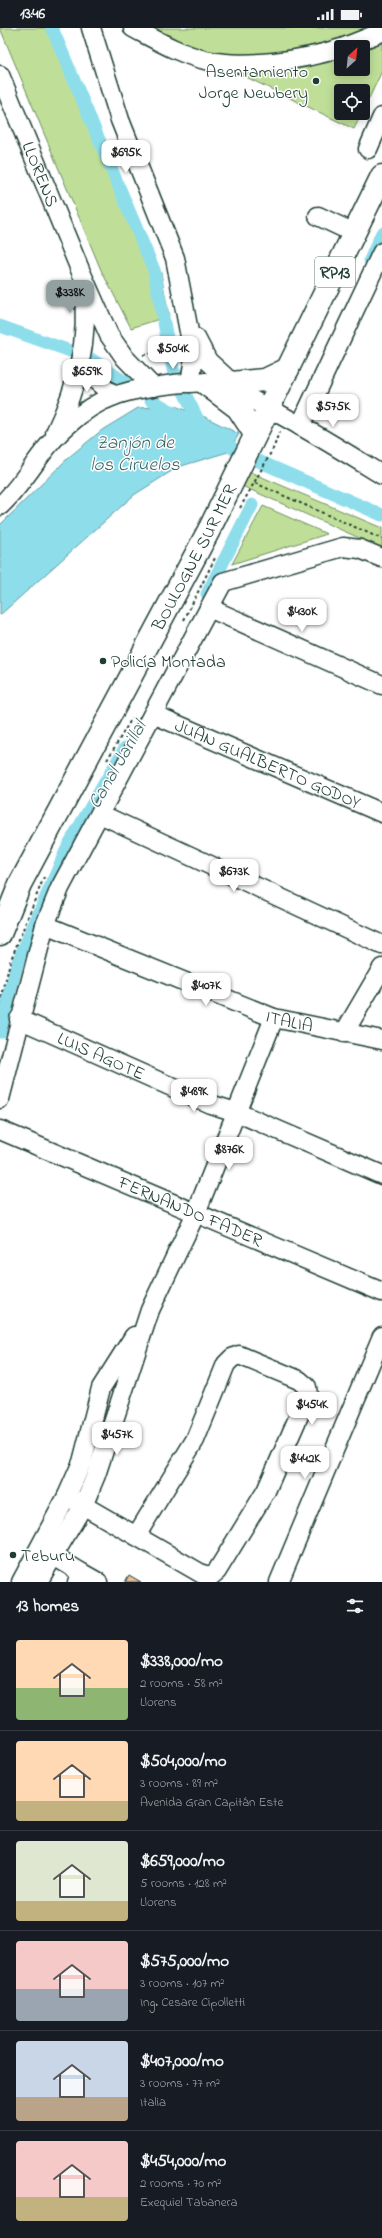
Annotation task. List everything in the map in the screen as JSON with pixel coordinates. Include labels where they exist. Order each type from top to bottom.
[{"type":"main road","name":"BOULOGNE SUR MER","points":[[0,934],[20,884],[249,480],[256,434],[382,176]]},
{"type":"main road","points":[[207,383],[264,380],[288,369]]},
{"type":"main road","points":[[207,383],[238,408],[256,434]]},
{"type":"street","points":[[91,28],[120,120],[175,258],[187,314],[194,358],[207,383]]},
{"type":"street","points":[[136,29],[187,54],[206,60],[227,63],[265,62],[295,59],[334,50]]},
{"type":"street","points":[[362,40],[382,32]]},
{"type":"street","name":"LLORENS","points":[[0,75],[7,111],[109,335],[124,358],[158,387]]},
{"type":"street","points":[[368,149],[382,117]]},
{"type":"street","points":[[318,216],[354,233]]},
{"type":"street","points":[[300,426],[382,252]]},
{"type":"street","name":"LLORENS","points":[[49,444],[72,393],[80,367],[85,318],[81,272]]},
{"type":"street","points":[[187,314],[197,340],[208,361],[207,383]]},
{"type":"street","points":[[80,367],[114,396]]},
{"type":"street","points":[[0,506],[23,480],[49,444],[77,417],[114,396],[158,387],[207,383],[268,408],[382,475]]},
{"type":"street","points":[[0,1100],[19,1019],[45,925],[60,888],[223,582],[343,547],[352,547],[382,558]]},
{"type":"street","points":[[209,608],[382,685]]},
{"type":"street","name":"JUAN GUALBERTO GODOY","points":[[153,714],[382,813]]},
{"type":"street","points":[[100,814],[382,945]]},
{"type":"street","name":"ITALIA","points":[[45,925],[274,1018],[382,1040]]},
{"type":"street","points":[[344,1032],[382,968]]},
{"type":"street","points":[[21,1582],[83,1506],[96,1475],[117,1404],[150,1310],[196,1213],[274,1018]]},
{"type":"street","name":"LUIS AGOTE","points":[[19,1019],[210,1104],[236,1112],[382,1175]]},
{"type":"street","name":"FERNANDO FADER","points":[[0,1130],[382,1292]]},
{"type":"street","points":[[38,1582],[67,1496],[82,1462],[101,1388],[150,1310]]},
{"type":"street","points":[[279,1582],[382,1336]]},
{"type":"street","points":[[67,1496],[83,1506],[202,1574],[211,1576],[217,1571],[275,1472],[308,1395],[307,1387],[299,1380],[239,1356],[232,1358],[226,1364],[195,1440],[136,1536]]},
{"type":"street","points":[[47,1552],[79,1577],[98,1582]]},
{"type":"path","points":[[124,358],[179,349]]},
{"type":"path","points":[[239,510],[249,480],[274,447]]},
{"type":"path","points":[[249,480],[382,540]]},
{"type":"path","points":[[183,622],[218,552]]},
{"type":"path","points":[[105,763],[132,717]]},
{"type":"path","points":[[0,1004],[10,962],[47,871]]},
{"type":"green space","points":[[0,28],[51,28],[161,273],[169,316],[131,328],[101,270]]},
{"type":"green space","name":"Asentamiento Jorge Newbery","points":[[144,28],[382,28],[382,71],[370,96],[370,84],[334,84],[334,119]]},
{"type":"green space","name":"Asentamiento Jorge Newbery","points":[[335,120],[358,120],[354,129]]},
{"type":"green space","points":[[250,472],[382,528],[382,548],[242,486]]},
{"type":"green space","points":[[263,506],[327,534],[232,564]]},
{"type":"water","name":"Zanjón de los Ciruelos","points":[[175,406],[205,417],[239,434],[228,452],[178,467],[134,495],[0,615],[0,525],[69,457],[102,430],[138,408]]},
{"type":"building","points":[[129,1575],[141,1582],[125,1582]]},
{"type":"waterway","points":[[52,28],[154,270],[173,370],[201,426]]},
{"type":"waterway","name":"Canal Jarillal","points":[[370,260],[382,233]]},
{"type":"waterway","points":[[0,326],[73,352]]},
{"type":"waterway","points":[[91,359],[129,385]]},
{"type":"waterway","name":"Zanjón de los Ciruelos","points":[[151,400],[178,415]]},
{"type":"waterway","name":"Zanjón de los Ciruelos","points":[[218,438],[238,452],[382,515]]},
{"type":"waterway","name":"Canal Jarillal","points":[[207,594],[252,505]]},
{"type":"waterway","name":"Canal Jarillal","points":[[0,1032],[17,964],[68,846],[125,748]]},
{"type":"place","name":"Asentamiento Jorge Newbery","points":[[316,81]]},
{"type":"place","name":"Policía Montada","points":[[103,661]]},
{"type":"place","name":"Teburu","points":[[13,1555]]}]
